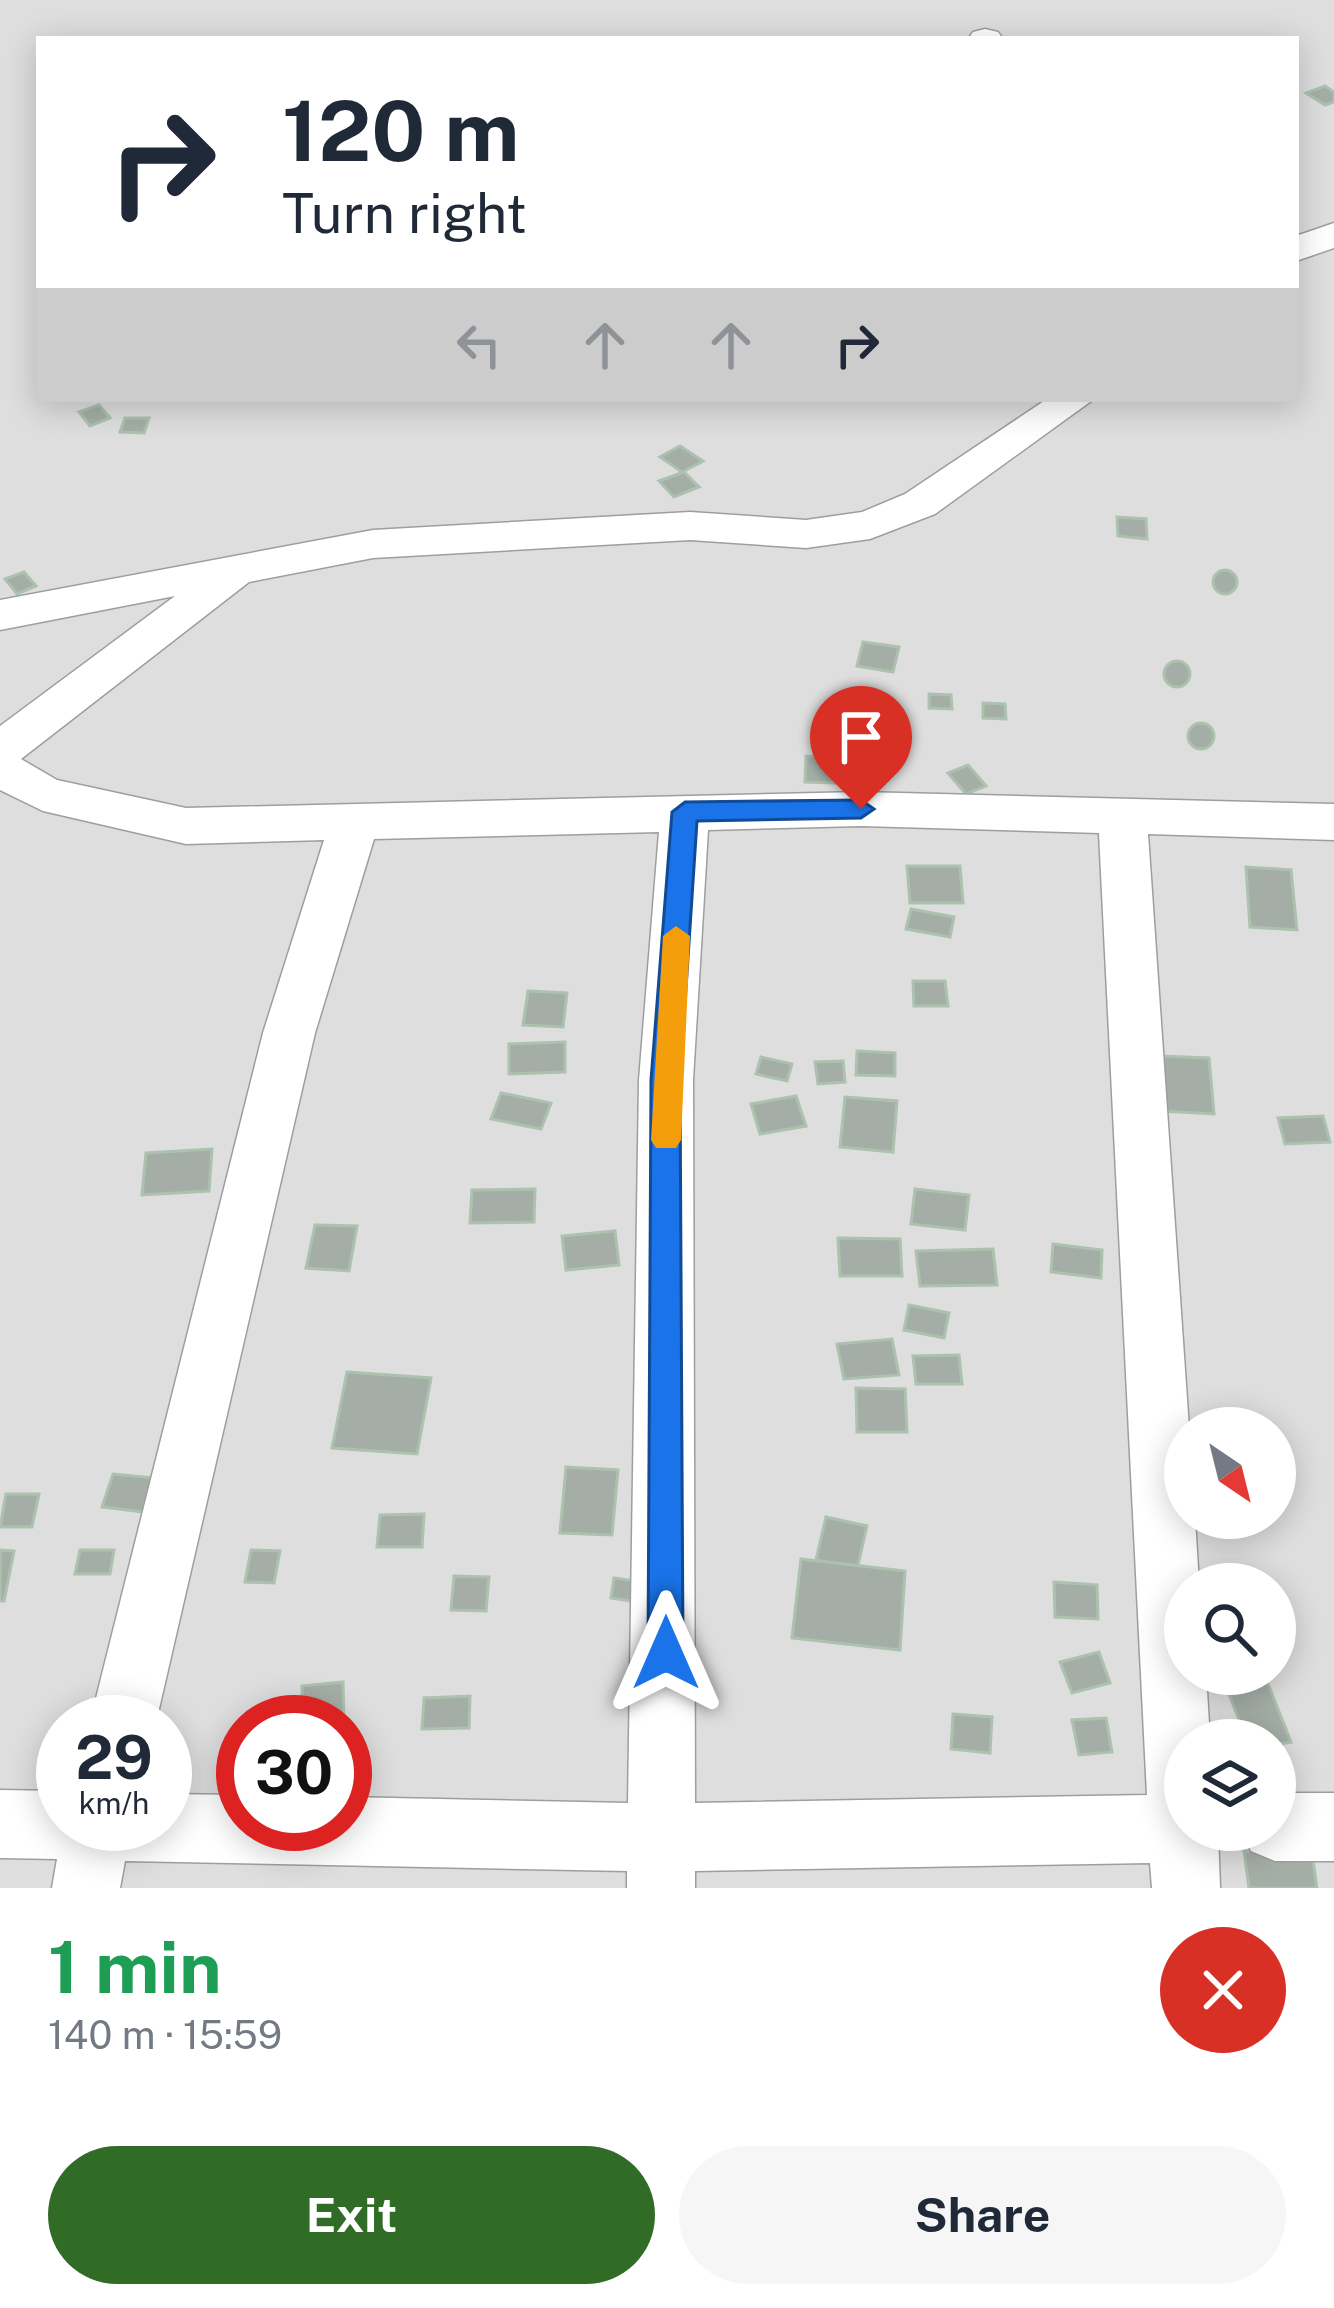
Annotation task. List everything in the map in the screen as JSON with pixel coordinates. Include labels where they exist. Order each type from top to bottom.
[{"type":"street","points":[[1299,215],[1320,240]]},
{"type":"street","points":[[0,615],[235,574],[373,544],[690,526],[806,534],[870,525],[920,504],[1070,402]]},
{"type":"street","points":[[0,750],[235,574]]},
{"type":"street","points":[[0,767],[22,796],[186,826],[861,809],[1334,823]]},
{"type":"street","points":[[662,1863],[666,1080],[685,812]]},
{"type":"street","points":[[1122,816],[1175,1719]]},
{"type":"street","points":[[130,1695],[289,1033],[354,824]]},
{"type":"street","points":[[0,1824],[36,1832]]},
{"type":"street","points":[[1296,1827],[1334,1827]]},
{"type":"street","points":[[192,1849],[662,1863],[1164,1849]]},
{"type":"shaded area","points":[[0,0],[1334,0],[1334,1888],[0,1888]]},
{"type":"building","points":[[1325,86],[1334,92],[1334,102],[1325,105],[1306,93]]},
{"type":"building","points":[[99,405],[110,418],[90,426],[79,412]]},
{"type":"building","points":[[125,418],[149,418],[144,433],[120,432]]},
{"type":"building","points":[[680,446],[703,461],[682,472],[660,457]]},
{"type":"building","points":[[684,472],[699,487],[674,497],[659,481]]},
{"type":"building","points":[[1117,517],[1146,519],[1147,539],[1118,536]]},
{"type":"building","points":[[1225,570],[1237,582],[1225,594],[1213,582]]},
{"type":"building","points":[[24,572],[36,586],[17,594],[5,579]]},
{"type":"building","points":[[863,642],[899,647],[893,672],[857,666]]},
{"type":"building","points":[[1177,661],[1190,674],[1177,687],[1164,674]]},
{"type":"building","points":[[929,694],[951,695],[952,709],[929,708]]},
{"type":"building","points":[[983,703],[1005,704],[1006,719],[983,718]]},
{"type":"building","points":[[1201,723],[1214,736],[1201,749],[1188,736]]},
{"type":"building","points":[[806,756],[868,759],[868,784],[805,782]]},
{"type":"building","points":[[968,765],[986,786],[966,794],[948,773]]},
{"type":"building","points":[[907,866],[960,866],[963,903],[910,903]]},
{"type":"building","points":[[1246,867],[1291,870],[1297,930],[1250,927]]},
{"type":"building","points":[[911,909],[954,917],[950,937],[906,929]]},
{"type":"building","points":[[913,981],[945,981],[948,1006],[914,1006]]},
{"type":"building","points":[[528,991],[567,993],[563,1027],[523,1025]]},
{"type":"building","points":[[565,1042],[565,1072],[509,1074],[509,1044]]},
{"type":"building","points":[[857,1051],[895,1053],[895,1076],[856,1075]]},
{"type":"building","points":[[1159,1056],[1209,1058],[1214,1114],[1163,1111]]},
{"type":"building","points":[[761,1057],[792,1064],[787,1081],[756,1074]]},
{"type":"building","points":[[843,1061],[845,1082],[818,1084],[815,1062]]},
{"type":"building","points":[[501,1093],[551,1103],[541,1129],[491,1119]]},
{"type":"building","points":[[796,1096],[806,1126],[760,1134],[751,1104]]},
{"type":"building","points":[[845,1097],[897,1101],[893,1152],[840,1147]]},
{"type":"building","points":[[1323,1116],[1330,1142],[1285,1144],[1278,1118]]},
{"type":"building","points":[[212,1149],[209,1191],[142,1195],[146,1153]]},
{"type":"building","points":[[535,1189],[534,1222],[470,1223],[472,1190]]},
{"type":"building","points":[[915,1189],[969,1195],[965,1230],[911,1224]]},
{"type":"building","points":[[315,1225],[357,1226],[349,1271],[306,1268]]},
{"type":"building","points":[[615,1231],[619,1265],[566,1270],[562,1236]]},
{"type":"building","points":[[838,1238],[900,1239],[902,1276],[840,1276]]},
{"type":"building","points":[[1053,1244],[1102,1250],[1101,1278],[1051,1272]]},
{"type":"building","points":[[993,1249],[997,1285],[920,1286],[916,1251]]},
{"type":"building","points":[[909,1305],[949,1313],[944,1338],[904,1330]]},
{"type":"building","points":[[892,1339],[899,1375],[844,1379],[837,1344]]},
{"type":"building","points":[[959,1355],[962,1384],[916,1384],[913,1356]]},
{"type":"building","points":[[347,1372],[431,1378],[417,1454],[332,1448]]},
{"type":"building","points":[[856,1388],[905,1389],[907,1432],[857,1432]]},
{"type":"building","points":[[566,1467],[618,1470],[612,1535],[560,1533]]},
{"type":"building","points":[[113,1474],[154,1478],[144,1512],[102,1507]]},
{"type":"building","points":[[6,1494],[39,1494],[32,1527],[0,1527]]},
{"type":"building","points":[[424,1514],[422,1547],[377,1547],[380,1515]]},
{"type":"building","points":[[826,1517],[867,1526],[857,1569],[816,1560]]},
{"type":"building","points":[[0,1550],[14,1551],[4,1601],[0,1601]]},
{"type":"building","points":[[80,1550],[114,1550],[110,1574],[75,1574]]},
{"type":"building","points":[[251,1550],[280,1551],[274,1583],[245,1582]]},
{"type":"building","points":[[801,1559],[905,1571],[900,1650],[792,1638]]},
{"type":"building","points":[[454,1576],[489,1577],[486,1611],[451,1610]]},
{"type":"building","points":[[614,1578],[642,1582],[639,1602],[611,1598]]},
{"type":"building","points":[[1054,1582],[1097,1585],[1098,1619],[1055,1617]]},
{"type":"building","points":[[1099,1652],[1110,1683],[1072,1693],[1060,1662]]},
{"type":"building","points":[[343,1682],[343,1695],[302,1695],[302,1686]]},
{"type":"building","points":[[1229,1695],[1272,1695],[1282,1719],[1239,1719]]},
{"type":"building","points":[[470,1696],[469,1728],[422,1729],[424,1698]]},
{"type":"building","points":[[953,1714],[992,1717],[990,1753],[951,1749]]},
{"type":"building","points":[[1106,1718],[1112,1752],[1079,1755],[1072,1720]]},
{"type":"building","points":[[1244,1851],[1312,1854],[1317,1888],[1249,1888]]},
{"type":"slow traffic","points":[[666,1140],[676,936]]},
{"type":"route","points":[[666,1653],[666,1080],[685,812],[861,809]]}]
